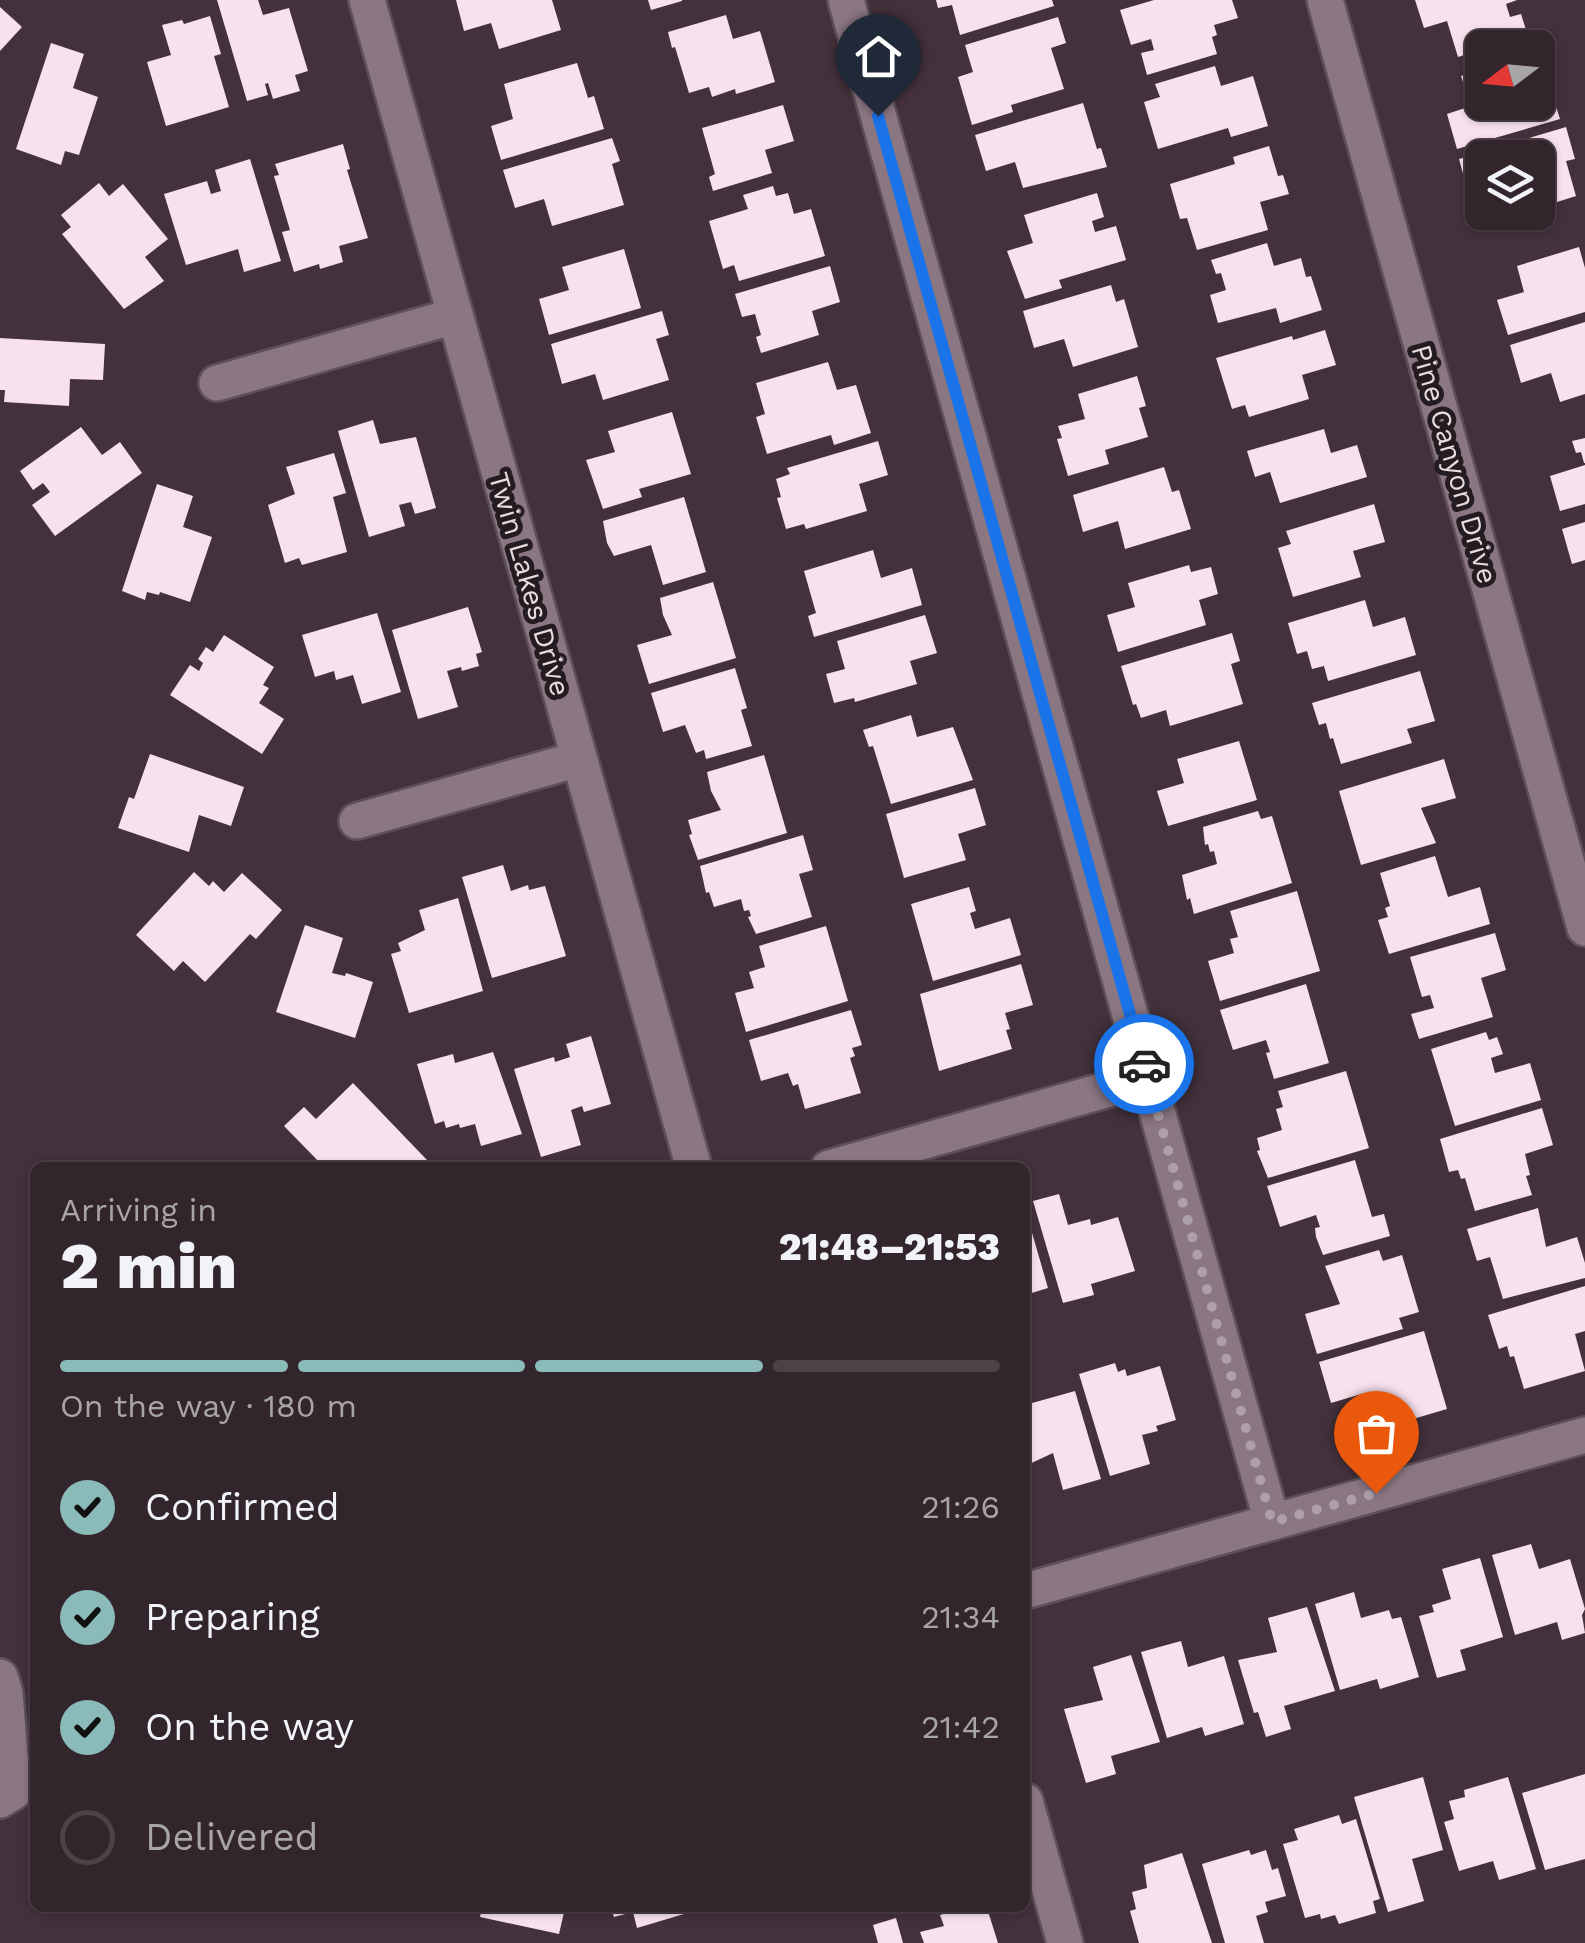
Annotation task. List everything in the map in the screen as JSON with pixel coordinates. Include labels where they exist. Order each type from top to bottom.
[{"type":"street","name":"Twin Lakes Drive","points":[[367,0],[692,1162]]},
{"type":"street","points":[[846,0],[1272,1522]]},
{"type":"street","name":"Pine Canyon Drive","points":[[1325,0],[1585,928]]},
{"type":"street","points":[[217,382],[455,316]]},
{"type":"street","points":[[357,820],[579,758]]},
{"type":"street","points":[[849,1162],[1148,1078]]},
{"type":"street","points":[[1030,1591],[1585,1435]]},
{"type":"street","points":[[0,1677],[4,1693],[6,1796]]},
{"type":"street","points":[[1030,1819],[1065,1943]]},
{"type":"building","points":[[217,0],[258,0],[263,15],[289,8],[308,71],[295,75],[300,91],[273,99],[268,83],[268,95],[247,101]]},
{"type":"building","points":[[456,0],[552,0],[561,30],[499,49],[491,23],[464,31]]},
{"type":"building","points":[[648,0],[682,0],[682,1],[651,10]]},
{"type":"building","points":[[936,0],[1052,0],[1054,6],[960,35],[952,5],[938,8]]},
{"type":"building","points":[[1154,0],[1232,0],[1238,18],[1214,25],[1217,35],[1212,37],[1217,54],[1147,75],[1141,53],[1154,50],[1151,39],[1131,45],[1120,10]]},
{"type":"building","points":[[1415,0],[1517,0],[1506,4],[1510,17],[1521,14],[1526,30],[1465,30],[1465,55],[1458,57],[1447,21],[1424,28]]},
{"type":"building","points":[[0,7],[22,27],[0,51]]},
{"type":"building","points":[[726,15],[733,39],[760,31],[775,82],[736,94],[735,89],[712,97],[709,87],[689,93],[668,32]]},
{"type":"building","points":[[210,16],[221,54],[214,56],[229,107],[166,126],[147,62],[171,55],[162,25],[182,20],[184,24]]},
{"type":"building","points":[[1058,17],[1066,43],[1051,48],[1064,89],[1011,105],[1013,112],[972,125],[958,77],[973,72],[965,45]]},
{"type":"building","points":[[51,43],[84,54],[73,88],[98,97],[79,155],[65,151],[61,165],[16,149]]},
{"type":"building","points":[[577,63],[588,98],[594,96],[604,129],[501,160],[491,126],[513,119],[504,84]]},
{"type":"building","points":[[1215,66],[1221,86],[1253,76],[1268,126],[1231,137],[1228,128],[1158,149],[1144,102],[1160,97],[1155,84]]},
{"type":"building","points":[[1083,103],[1097,149],[1101,148],[1107,167],[1023,188],[1015,162],[986,171],[975,135]]},
{"type":"building","points":[[1555,103],[1560,119],[1488,140],[1465,140],[1465,147],[1457,149],[1447,114],[1465,108],[1465,120],[1555,120]]},
{"type":"building","points":[[783,105],[794,141],[765,150],[772,173],[713,191],[709,177],[715,174],[702,128]]},
{"type":"building","points":[[1566,127],[1575,159],[1566,161],[1576,196],[1555,203],[1555,140],[1523,140]]},
{"type":"building","points":[[612,138],[620,161],[612,164],[624,205],[552,226],[544,199],[515,208],[503,170]]},
{"type":"building","points":[[343,144],[368,238],[339,246],[343,262],[294,272],[282,232],[290,230],[274,176],[279,175],[275,164]]},
{"type":"building","points":[[1269,146],[1278,176],[1283,175],[1289,194],[1260,202],[1268,230],[1197,250],[1187,218],[1180,219],[1170,184],[1235,164],[1233,157]]},
{"type":"building","points":[[1465,157],[1465,181],[1459,159]]},
{"type":"building","points":[[250,159],[281,261],[244,272],[238,249],[186,265],[164,194],[207,181],[211,194],[221,191],[215,170]]},
{"type":"building","points":[[99,183],[109,196],[123,184],[168,239],[145,257],[164,281],[124,309],[62,234],[71,227],[61,215]]},
{"type":"building","points":[[773,186],[776,196],[788,193],[794,214],[811,209],[825,256],[739,281],[734,265],[723,269],[709,221],[748,209],[743,195]]},
{"type":"building","points":[[1097,193],[1104,217],[1092,221],[1095,232],[1116,226],[1126,260],[1059,280],[1062,288],[1025,299],[1007,251],[1033,243],[1024,215]]},
{"type":"building","points":[[1267,243],[1274,266],[1301,258],[1322,310],[1280,323],[1276,308],[1218,323],[1210,295],[1226,290],[1221,273],[1216,274],[1211,260]]},
{"type":"building","points":[[1579,247],[1585,268],[1585,312],[1508,335],[1497,300],[1524,292],[1517,266]]},
{"type":"building","points":[[624,249],[641,308],[549,335],[539,299],[569,290],[562,267]]},
{"type":"building","points":[[830,266],[840,302],[812,311],[819,335],[761,353],[755,314],[742,317],[735,294]]},
{"type":"building","points":[[1111,285],[1116,302],[1124,299],[1138,347],[1073,367],[1064,339],[1034,348],[1023,311]]},
{"type":"building","points":[[662,311],[669,335],[656,339],[669,380],[603,400],[595,374],[562,384],[551,344]]},
{"type":"building","points":[[1585,322],[1585,394],[1560,402],[1551,373],[1521,383],[1510,345]]},
{"type":"building","points":[[1325,330],[1336,365],[1302,375],[1309,399],[1249,417],[1245,405],[1232,409],[1216,358]]},
{"type":"building","points":[[0,338],[105,344],[103,380],[70,379],[69,406],[4,402],[5,390],[0,390]]},
{"type":"building","points":[[828,362],[837,390],[856,385],[871,433],[834,445],[831,435],[767,454],[756,417],[765,414],[756,383]]},
{"type":"building","points":[[1137,376],[1146,406],[1139,408],[1148,437],[1105,450],[1109,464],[1068,476],[1057,439],[1062,438],[1058,426],[1085,419],[1078,394]]},
{"type":"building","points":[[672,412],[691,474],[639,489],[642,497],[603,509],[586,460],[615,452],[608,431]]},
{"type":"building","points":[[373,420],[380,444],[416,437],[436,508],[415,514],[411,502],[399,505],[405,526],[369,537],[338,431]]},
{"type":"building","points":[[81,427],[102,455],[120,442],[142,473],[55,536],[32,505],[50,492],[43,483],[33,490],[20,471]]},
{"type":"building","points":[[1324,429],[1331,453],[1357,445],[1367,477],[1280,503],[1270,472],[1255,477],[1247,451]]},
{"type":"building","points":[[1585,438],[1585,463],[1584,463],[1572,441]]},
{"type":"building","points":[[878,441],[888,475],[859,484],[867,511],[806,529],[804,524],[786,529],[776,479],[790,474],[787,468]]},
{"type":"building","points":[[334,453],[346,493],[333,497],[347,552],[302,565],[299,558],[285,563],[268,505],[295,494],[286,467]]},
{"type":"building","points":[[1585,465],[1585,504],[1560,511],[1550,476]]},
{"type":"building","points":[[1164,467],[1172,492],[1179,490],[1191,529],[1125,549],[1118,521],[1083,532],[1073,495]]},
{"type":"building","points":[[157,484],[193,496],[183,527],[212,537],[190,602],[160,592],[147,592],[145,600],[122,591]]},
{"type":"building","points":[[684,497],[706,572],[663,585],[651,545],[614,556],[603,521]]},
{"type":"building","points":[[1374,504],[1385,542],[1353,551],[1361,577],[1293,597],[1278,548],[1291,544],[1286,531]]},
{"type":"building","points":[[1585,522],[1585,560],[1572,564],[1562,529]]},
{"type":"building","points":[[873,550],[881,578],[912,568],[922,605],[814,637],[808,616],[816,613],[804,571]]},
{"type":"building","points":[[1189,565],[1191,572],[1211,567],[1218,594],[1199,600],[1206,625],[1118,652],[1107,615],[1135,607],[1128,583]]},
{"type":"building","points":[[713,582],[736,658],[649,684],[637,645],[672,635],[660,598]]},
{"type":"building","points":[[1365,600],[1373,627],[1405,617],[1416,655],[1328,681],[1324,666],[1312,669],[1307,651],[1297,654],[1288,623]]},
{"type":"building","points":[[468,607],[482,652],[476,654],[479,666],[447,671],[458,707],[418,719],[392,630]]},
{"type":"building","points":[[377,613],[401,692],[362,704],[353,675],[336,680],[334,671],[315,677],[302,635]]},
{"type":"building","points":[[925,615],[937,653],[910,661],[917,684],[855,702],[854,698],[834,703],[826,674],[845,669],[837,641]]},
{"type":"building","points":[[1232,633],[1240,661],[1231,664],[1243,704],[1170,726],[1166,710],[1141,718],[1121,666]]},
{"type":"building","points":[[224,635],[274,667],[263,685],[269,688],[259,703],[284,719],[262,754],[170,695],[190,665],[199,671],[203,663],[198,659],[206,647],[213,652]]},
{"type":"building","points":[[735,668],[747,708],[741,710],[752,746],[706,759],[704,750],[696,753],[685,725],[663,732],[651,693]]},
{"type":"building","points":[[1420,671],[1435,721],[1407,729],[1412,743],[1341,764],[1326,723],[1319,725],[1312,703]]},
{"type":"building","points":[[911,715],[917,737],[953,727],[973,780],[891,804],[873,746],[869,747],[863,730]]},
{"type":"building","points":[[1239,741],[1257,800],[1168,826],[1157,791],[1184,783],[1177,759]]},
{"type":"building","points":[[150,754],[244,787],[231,826],[199,815],[189,852],[118,828],[129,797],[134,799]]},
{"type":"building","points":[[764,755],[787,833],[698,860],[688,820],[721,810],[707,772]]},
{"type":"building","points":[[1444,759],[1456,798],[1421,808],[1436,843],[1361,865],[1339,791]]},
{"type":"building","points":[[975,788],[986,825],[958,834],[966,860],[904,878],[886,814]]},
{"type":"building","points":[[1258,811],[1261,819],[1272,816],[1292,883],[1194,914],[1182,875],[1217,864],[1214,851],[1210,852],[1208,844],[1205,845],[1203,827]]},
{"type":"building","points":[[803,835],[813,870],[799,874],[812,917],[756,934],[749,910],[744,911],[741,899],[714,907],[709,892],[706,893],[700,866]]},
{"type":"building","points":[[1435,856],[1448,897],[1480,887],[1490,924],[1389,954],[1378,920],[1388,917],[1385,908],[1390,906],[1380,873]]},
{"type":"building","points":[[503,865],[511,891],[528,885],[529,890],[545,886],[566,956],[492,978],[462,877]]},
{"type":"building","points":[[194,872],[209,886],[213,881],[224,892],[242,873],[282,910],[256,939],[250,934],[205,982],[183,961],[174,971],[136,935]]},
{"type":"building","points":[[969,887],[976,911],[970,913],[975,929],[1010,918],[1021,955],[933,981],[911,904]]},
{"type":"building","points":[[1297,891],[1320,971],[1220,1001],[1208,961],[1234,953],[1230,939],[1238,937],[1230,911]]},
{"type":"building","points":[[458,898],[483,991],[409,1013],[391,954],[401,951],[398,943],[425,930],[419,910]]},
{"type":"building","points":[[305,925],[343,938],[332,973],[346,973],[373,982],[355,1038],[276,1012]]},
{"type":"building","points":[[826,926],[848,1001],[746,1032],[735,993],[754,988],[749,972],[765,967],[759,946]]},
{"type":"building","points":[[1495,933],[1506,970],[1481,978],[1493,1017],[1419,1039],[1411,1014],[1434,1008],[1430,995],[1422,997],[1410,957]]},
{"type":"building","points":[[1021,964],[1033,1005],[1005,1013],[1012,1049],[939,1071],[920,994]]},
{"type":"building","points":[[1306,984],[1329,1063],[1274,1079],[1266,1040],[1233,1050],[1220,1010]]},
{"type":"building","points":[[851,1010],[862,1045],[852,1048],[855,1056],[850,1058],[861,1093],[805,1109],[798,1084],[793,1086],[788,1073],[761,1081],[749,1040]]},
{"type":"building","points":[[1486,1032],[1489,1040],[1497,1037],[1503,1054],[1491,1058],[1495,1073],[1530,1063],[1541,1100],[1455,1126],[1431,1049]]},
{"type":"building","points":[[591,1036],[611,1104],[584,1112],[582,1106],[571,1110],[581,1145],[541,1157],[514,1069],[554,1057],[555,1062],[570,1057],[566,1044]]},
{"type":"building","points":[[493,1052],[522,1134],[481,1146],[475,1124],[446,1128],[444,1121],[435,1124],[417,1064],[453,1054],[455,1063]]},
{"type":"building","points":[[1346,1071],[1369,1148],[1268,1178],[1257,1151],[1257,1138],[1282,1130],[1276,1109],[1283,1107],[1278,1091]]},
{"type":"building","points":[[353,1083],[427,1160],[319,1162],[284,1126],[304,1107],[316,1119]]},
{"type":"building","points":[[1542,1108],[1553,1145],[1525,1154],[1532,1195],[1475,1211],[1465,1178],[1461,1179],[1458,1170],[1449,1172],[1440,1139]]},
{"type":"building","points":[[1355,1160],[1372,1217],[1384,1214],[1390,1236],[1323,1255],[1316,1237],[1315,1228],[1320,1227],[1316,1215],[1280,1227],[1267,1186]]},
{"type":"building","points":[[1059,1194],[1068,1225],[1090,1219],[1091,1225],[1118,1217],[1135,1271],[1091,1284],[1094,1295],[1063,1303],[1033,1201]]},
{"type":"building","points":[[1538,1208],[1546,1247],[1577,1237],[1585,1278],[1503,1299],[1490,1257],[1477,1261],[1467,1229]]},
{"type":"building","points":[[1030,1226],[1048,1288],[1030,1293]]},
{"type":"building","points":[[1379,1250],[1383,1261],[1402,1255],[1419,1312],[1399,1318],[1403,1329],[1317,1354],[1305,1314],[1340,1304],[1325,1266]]},
{"type":"building","points":[[1585,1286],[1585,1331],[1575,1334],[1585,1371],[1524,1389],[1514,1356],[1510,1357],[1507,1346],[1499,1349],[1488,1315]]},
{"type":"building","points":[[1424,1331],[1447,1409],[1372,1431],[1365,1393],[1331,1403],[1319,1362]]},
{"type":"building","points":[[1115,1363],[1118,1372],[1125,1369],[1127,1376],[1160,1366],[1176,1420],[1142,1435],[1150,1464],[1110,1476],[1079,1374]]},
{"type":"building","points":[[1075,1391],[1101,1479],[1063,1490],[1053,1453],[1030,1464],[1030,1404]]},
{"type":"building","points":[[1531,1544],[1539,1569],[1570,1559],[1585,1609],[1585,1633],[1562,1640],[1557,1622],[1515,1635],[1492,1555]]},
{"type":"building","points":[[1480,1558],[1503,1637],[1460,1650],[1466,1670],[1437,1678],[1419,1616],[1434,1612],[1432,1605],[1451,1599],[1442,1569]]},
{"type":"building","points":[[1354,1592],[1361,1618],[1389,1610],[1392,1619],[1401,1617],[1419,1677],[1380,1689],[1377,1679],[1340,1690],[1315,1604]]},
{"type":"building","points":[[1307,1607],[1335,1691],[1284,1706],[1291,1729],[1266,1737],[1258,1712],[1254,1713],[1238,1660],[1277,1652],[1268,1618]]},
{"type":"building","points":[[1181,1641],[1188,1667],[1224,1656],[1244,1724],[1205,1736],[1202,1727],[1167,1738],[1141,1652]]},
{"type":"building","points":[[1131,1655],[1160,1742],[1111,1756],[1116,1774],[1086,1783],[1064,1709],[1103,1700],[1093,1667]]},
{"type":"building","points":[[1585,1774],[1585,1859],[1545,1870],[1522,1793]]},
{"type":"building","points":[[1423,1777],[1443,1850],[1412,1859],[1424,1901],[1388,1912],[1354,1797]]},
{"type":"building","points":[[1508,1777],[1536,1869],[1499,1880],[1493,1861],[1459,1871],[1444,1822],[1454,1819],[1449,1801],[1465,1797],[1464,1790]]},
{"type":"building","points":[[1339,1815],[1342,1824],[1356,1819],[1380,1899],[1373,1901],[1376,1913],[1339,1924],[1335,1915],[1305,1918],[1283,1844],[1298,1840],[1294,1829]]},
{"type":"building","points":[[1249,1850],[1251,1855],[1266,1850],[1272,1870],[1278,1868],[1286,1896],[1265,1902],[1268,1912],[1256,1916],[1264,1943],[1225,1943],[1202,1864]]},
{"type":"building","points":[[1182,1853],[1212,1943],[1139,1943],[1130,1911],[1136,1909],[1132,1892],[1147,1888],[1144,1865]]},
{"type":"building","points":[[481,1912],[564,1912],[559,1934],[480,1917]]},
{"type":"building","points":[[633,1912],[691,1912],[637,1928]]},
{"type":"building","points":[[988,1912],[998,1943],[924,1943],[920,1932],[944,1926],[940,1915]]},
{"type":"building","points":[[896,1918],[903,1943],[878,1943],[873,1925]]},
{"type":"way so far","points":[[1144,1064],[1272,1522],[1376,1493]]},
{"type":"route","points":[[878,116],[1144,1064]]}]
